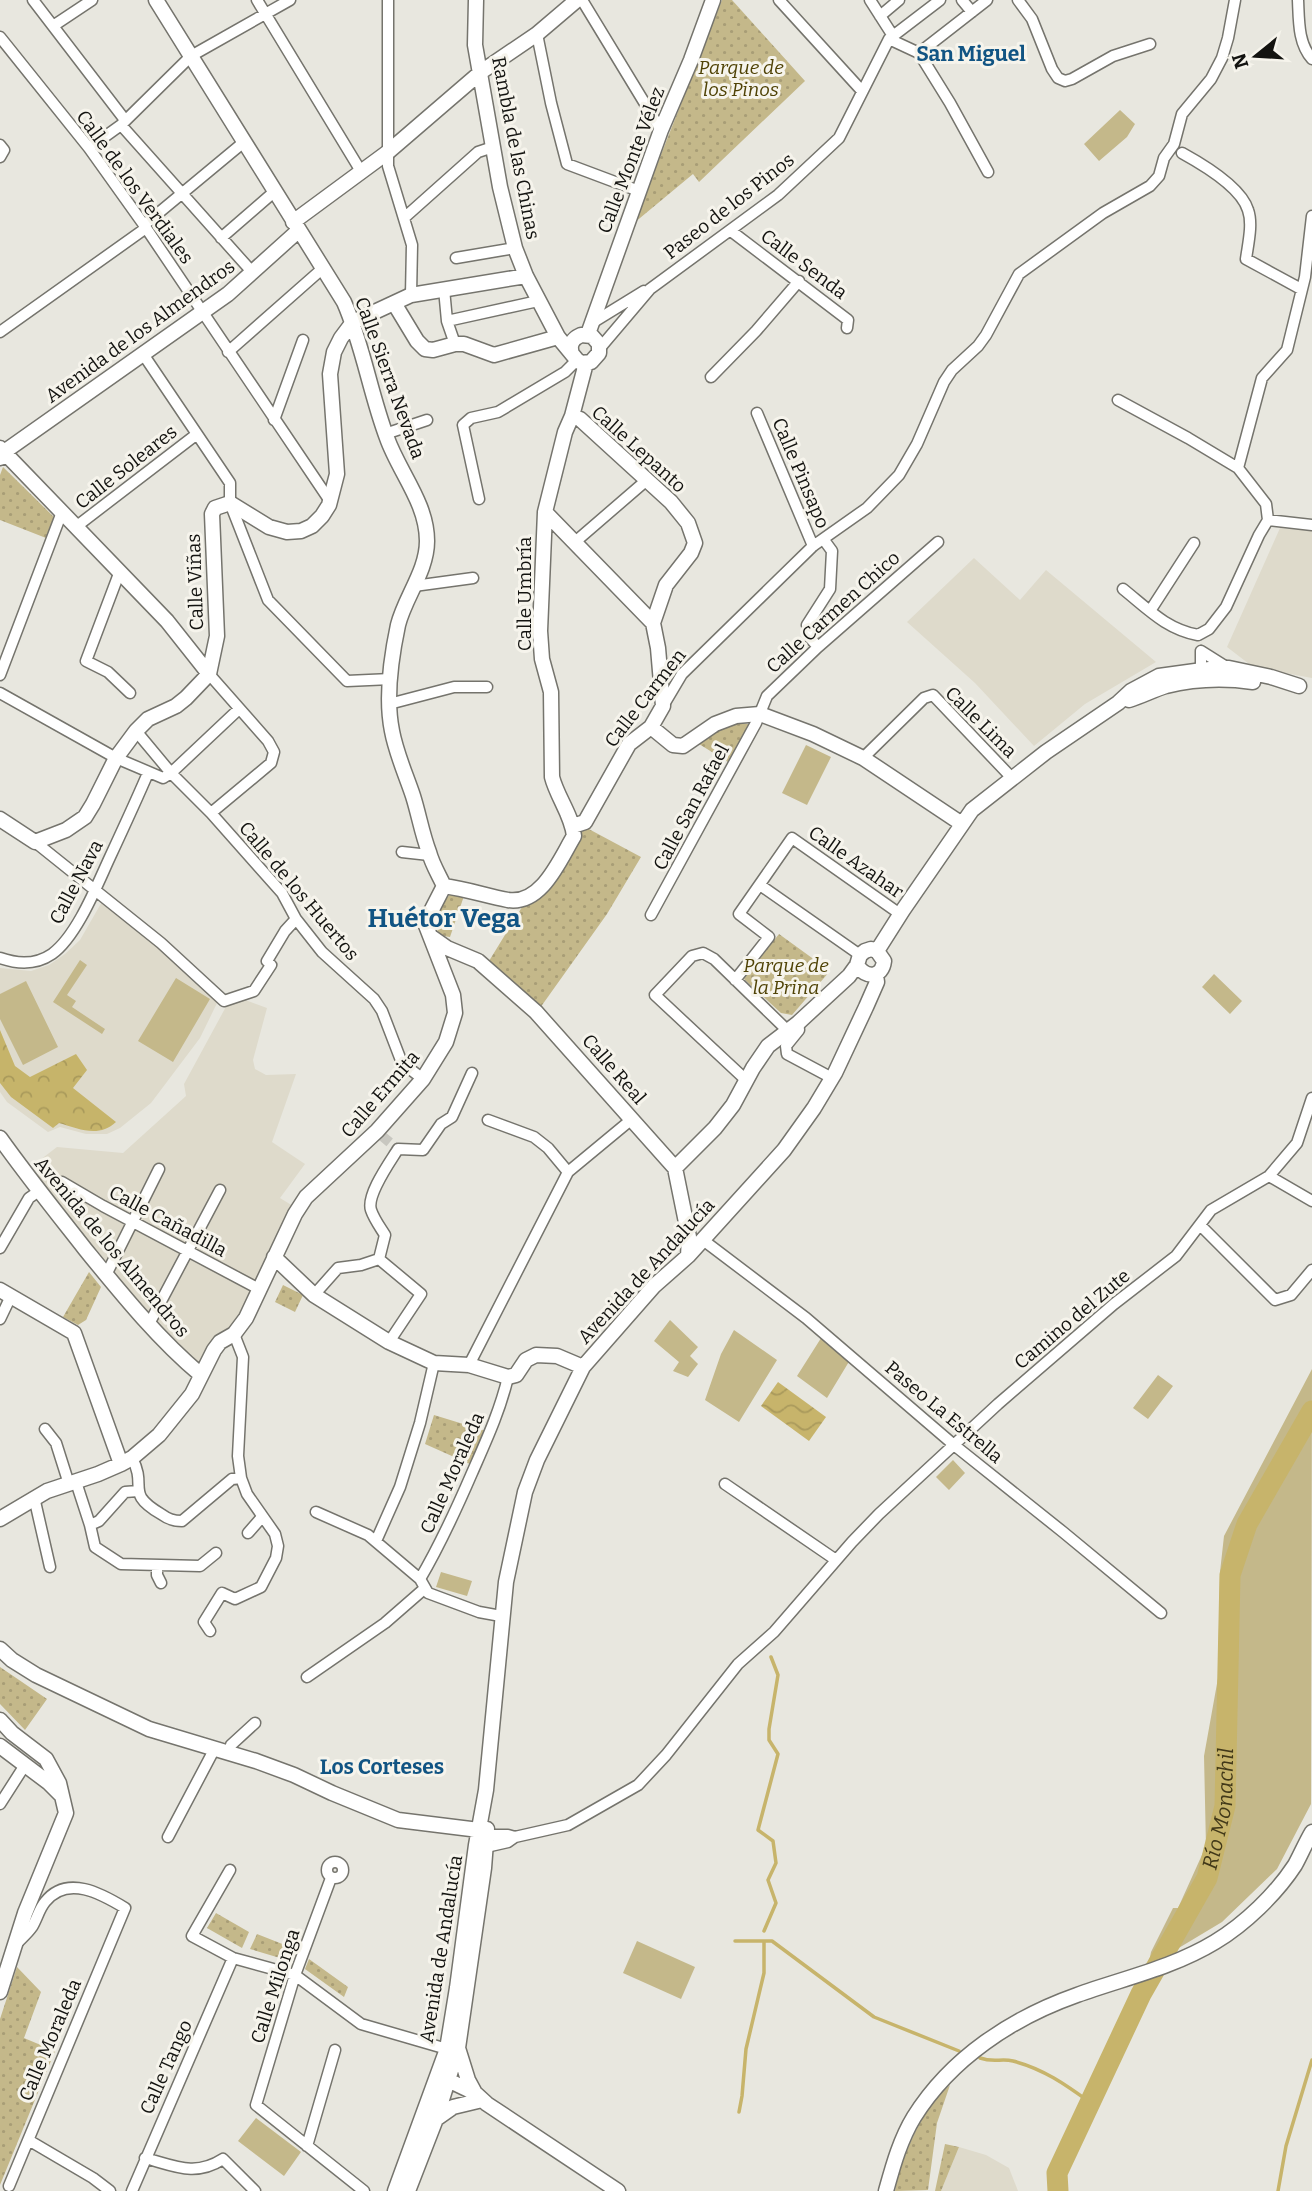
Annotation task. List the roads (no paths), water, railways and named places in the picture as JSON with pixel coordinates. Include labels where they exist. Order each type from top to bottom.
[{"type":"street","points":[[33,0],[123,122],[181,194],[253,273]]},
{"type":"street","points":[[52,26],[92,0]]},
{"type":"street","name":"Calle Sierra Nevada","points":[[156,0],[344,302],[353,322],[393,456],[415,494],[425,523],[425,557],[399,622],[392,661],[389,704],[391,730],[429,855],[444,886]]},
{"type":"street","points":[[257,0],[362,173]]},
{"type":"street","points":[[89,148],[123,122],[191,56],[290,0]]},
{"type":"street","points":[[388,0],[388,166],[412,245],[411,295]]},
{"type":"street","name":"Rambla de las Chinas","points":[[476,0],[475,45],[500,187],[515,248],[538,301],[558,337]]},
{"type":"street","points":[[579,0],[661,130]]},
{"type":"street","name":"Avenida de los Almendros","points":[[1,452],[143,354],[253,273],[296,227],[481,72],[537,34],[579,0]]},
{"type":"street","name":"Calle Monte Vélez","points":[[590,329],[661,130],[713,0]]},
{"type":"street","points":[[779,0],[862,91]]},
{"type":"street","points":[[870,0],[891,37],[919,53],[988,172]]},
{"type":"street","points":[[880,16],[899,0]]},
{"type":"street","points":[[891,37],[940,0]]},
{"type":"street","points":[[962,0],[972,12]]},
{"type":"street","points":[[919,53],[987,0]]},
{"type":"street","points":[[1018,0],[1032,19],[1052,69],[1058,78],[1065,81],[1113,56],[1150,44]]},
{"type":"street","name":"Calle Carmen","points":[[444,886],[512,901],[532,895],[544,885],[574,836],[573,827],[585,822],[629,744],[651,727],[682,674],[813,546],[867,508],[899,475],[917,444],[944,382],[986,335],[1019,274],[1103,212],[1150,186],[1158,176],[1164,159],[1174,144],[1182,114],[1211,79],[1222,58],[1235,0]]},
{"type":"street","points":[[1298,0],[1304,51],[1312,59]]},
{"type":"street","points":[[537,34],[567,164],[639,191]]},
{"type":"street","name":"Calle de los Verdiales","points":[[0,37],[89,148],[145,226],[330,501]]},
{"type":"street","name":"Paseo de los Pinos","points":[[600,348],[650,289],[778,195],[839,138],[891,37]]},
{"type":"street","points":[[0,332],[145,226],[244,142]]},
{"type":"street","points":[[0,145],[4,149],[0,157]]},
{"type":"street","points":[[404,218],[478,152],[493,147]]},
{"type":"street","points":[[1182,153],[1223,180],[1243,199],[1250,220],[1246,259],[1301,289]]},
{"type":"street","points":[[221,238],[274,192]]},
{"type":"street","points":[[1238,468],[1262,379],[1287,350],[1301,289],[1312,216]]},
{"type":"street","name":"Calle Senda","points":[[731,231],[848,320],[847,328]]},
{"type":"street","points":[[456,258],[515,248]]},
{"type":"street","points":[[228,352],[322,270]]},
{"type":"street","points":[[230,503],[269,527],[287,532],[302,531],[322,516],[330,501],[337,474],[331,374],[334,352],[353,322],[411,295],[526,276]]},
{"type":"street","points":[[711,377],[799,281]]},
{"type":"street","points":[[444,289],[447,321],[455,344]]},
{"type":"street","name":"Paseo de los Pinos","points":[[590,329],[638,293],[650,289]]},
{"type":"street","points":[[447,321],[538,301]]},
{"type":"street","points":[[394,303],[417,341],[425,349],[433,351],[464,344],[494,355],[558,337],[577,355],[594,360],[600,348],[597,341],[590,329],[581,335],[577,355],[565,372],[498,412],[471,418],[463,425],[479,499]]},
{"type":"street","points":[[274,420],[303,340]]},
{"type":"street","points":[[143,354],[230,482],[230,503],[268,600],[347,681],[391,679]]},
{"type":"street","name":"Calle Umbría","points":[[573,827],[555,790],[552,777],[551,692],[542,659],[540,631],[545,512],[565,432],[572,416],[577,355]]},
{"type":"street","points":[[1118,400],[1238,468],[1266,504],[1268,520],[1226,607],[1209,629],[1198,635],[1180,632],[1123,589]]},
{"type":"street","name":"Calle Pinsapo","points":[[757,414],[813,546]]},
{"type":"street","name":"Calle Lepanto","points":[[572,416],[580,419],[648,479],[688,523],[695,543],[691,553],[666,584],[653,623]]},
{"type":"street","points":[[385,434],[427,420]]},
{"type":"street","name":"Calle Soleares","points":[[77,526],[197,435]]},
{"type":"street","points":[[1,452],[77,526],[167,621],[268,741],[274,752],[271,763],[211,813]]},
{"type":"street","points":[[575,542],[648,479]]},
{"type":"street","name":"Calle Viñas","points":[[209,674],[217,636],[212,514],[215,508],[230,503]]},
{"type":"street","name":"Calle Soleares","points":[[0,675],[62,512]]},
{"type":"street","points":[[545,512],[653,623],[663,706]]},
{"type":"street","points":[[1268,520],[1312,525]]},
{"type":"street","points":[[818,647],[811,639],[807,625],[830,589],[832,551],[824,540]]},
{"type":"street","name":"Calle Carmen Chico","points":[[760,714],[767,696],[818,647],[938,542]]},
{"type":"street","points":[[1150,611],[1194,543]]},
{"type":"street","points":[[120,571],[86,661],[108,672],[130,693]]},
{"type":"street","points":[[414,586],[473,578]]},
{"type":"street","points":[[1198,635],[1204,669]]},
{"type":"street","points":[[1175,673],[1188,667],[1201,651]]},
{"type":"street","points":[[1201,651],[1229,674]]},
{"type":"street","points":[[1163,687],[1176,678],[1195,675],[1204,669]]},
{"type":"street","points":[[877,951],[972,810],[1131,691],[1159,676],[1204,669],[1305,687]]},
{"type":"street","points":[[35,842],[66,830],[85,817],[116,758],[136,731],[148,719],[176,706],[209,674]]},
{"type":"street","points":[[1118,703],[1163,687],[1229,674]]},
{"type":"street","points":[[389,704],[454,687],[487,687]]},
{"type":"street","points":[[0,693],[116,758],[163,778],[239,709]]},
{"type":"street","name":"Calle Lima","points":[[863,758],[925,698],[933,695],[1012,778]]},
{"type":"street","points":[[651,727],[673,746],[683,746],[715,724],[736,716],[760,714],[863,758],[962,824]]},
{"type":"street","name":"Calle San Rafael","points":[[651,915],[760,714]]},
{"type":"street","name":"Calle de los Huertos","points":[[136,731],[171,773],[211,813],[282,893],[296,919],[328,958],[374,999],[382,1011],[402,1063],[423,1079]]},
{"type":"street","name":"Calle Nava","points":[[0,958],[14,963],[32,962],[51,954],[66,939],[96,889],[148,773]]},
{"type":"street","points":[[0,819],[96,889],[161,943],[224,1001],[254,991],[271,965],[267,961],[285,931],[296,919]]},
{"type":"street","name":"Calle Azahar","points":[[760,885],[792,838],[900,914]]},
{"type":"street","points":[[402,852],[429,855]]},
{"type":"street","points":[[675,1168],[715,1128],[733,1105],[768,1046],[859,960],[864,951],[877,951],[884,961],[876,975],[868,976],[862,972],[859,960],[760,885],[739,914],[769,937],[735,979]]},
{"type":"street","name":"Calle Real","points":[[444,886],[425,923],[430,936],[443,953],[478,961],[536,1012],[675,1168],[689,1237],[688,1256]]},
{"type":"street","name":"Calle Ermita","points":[[0,1519],[47,1491],[127,1461],[159,1435],[192,1394],[214,1350],[220,1342],[234,1334],[246,1318],[295,1214],[306,1197],[379,1133],[423,1079],[446,1042],[454,1013],[453,995],[443,953]]},
{"type":"street","points":[[746,1080],[655,995],[692,956],[703,953],[714,959],[799,1030],[786,1046],[787,1054],[831,1078]]},
{"type":"street","name":"Avenida de Andalucía","points":[[408,2191],[450,2081],[481,1835],[489,1806],[486,1790],[501,1616],[525,1492],[537,1460],[583,1367],[654,1286],[704,1240],[785,1150],[831,1078],[877,982],[876,975]]},
{"type":"street","points":[[379,1259],[385,1235],[370,1209],[370,1201],[379,1180],[396,1147],[423,1150],[441,1124],[452,1117],[472,1073]]},
{"type":"street","name":"Camino del Zute","points":[[481,1835],[515,1837],[568,1825],[638,1785],[666,1755],[738,1664],[774,1632],[879,1514],[1114,1304],[1176,1256],[1211,1210],[1269,1176],[1297,1143],[1312,1098]]},
{"type":"street","points":[[469,1365],[568,1172],[632,1119]]},
{"type":"street","points":[[488,1120],[534,1137],[548,1148],[568,1172]]},
{"type":"street","name":"Avenida de los Almendros","points":[[0,1138],[38,1191],[106,1275],[175,1353],[201,1375]]},
{"type":"street","points":[[106,1275],[159,1169]]},
{"type":"street","points":[[1269,1176],[1312,1201]]},
{"type":"street","name":"Calle Cañadilla","points":[[62,1182],[259,1289]]},
{"type":"street","points":[[149,1324],[220,1190]]},
{"type":"street","points":[[0,1248],[29,1198],[38,1191]]},
{"type":"street","points":[[1200,1225],[1275,1300],[1291,1295],[1312,1270]]},
{"type":"street","name":"Paseo La Estrella","points":[[704,1240],[806,1318],[954,1445],[1161,1613]]},
{"type":"street","points":[[274,1257],[314,1295],[389,1342],[434,1363],[469,1365],[508,1377],[516,1375],[526,1360],[536,1355],[557,1356],[583,1367]]},
{"type":"street","points":[[314,1295],[338,1268],[379,1259]]},
{"type":"street","points":[[379,1259],[421,1294],[389,1342]]},
{"type":"street","points":[[0,1318],[6,1293],[74,1333],[127,1461],[139,1471],[138,1491],[143,1504],[173,1521],[182,1521],[232,1479],[241,1478]]},
{"type":"street","points":[[210,1631],[204,1622],[222,1593],[235,1599],[261,1587],[276,1558],[278,1546],[275,1534],[247,1494],[241,1478],[238,1456],[243,1357],[234,1334]]},
{"type":"street","points":[[376,1541],[400,1487],[420,1423],[434,1363]]},
{"type":"street","name":"Calle Moraleda","points":[[307,1677],[385,1623],[422,1584],[501,1407],[508,1377]]},
{"type":"street","points":[[45,1429],[56,1443],[73,1483],[90,1525],[95,1547],[121,1564],[200,1566],[216,1553]]},
{"type":"street","points":[[725,1484],[836,1560]]},
{"type":"street","points":[[90,1525],[99,1521],[125,1492],[138,1491]]},
{"type":"street","points":[[34,1497],[50,1567]]},
{"type":"street","points":[[316,1512],[368,1535],[422,1584],[428,1594],[480,1612],[501,1616]]},
{"type":"street","points":[[248,1533],[262,1517]]},
{"type":"street","points":[[157,1565],[157,1575],[161,1583]]},
{"type":"street","points":[[0,1649],[12,1660],[72,1694],[149,1729],[294,1774],[331,1793],[398,1820],[481,1835]]},
{"type":"street","points":[[0,1720],[12,1733],[46,1759],[63,1797],[66,1817],[25,1913],[0,1992]]},
{"type":"street","points":[[168,1837],[222,1750],[256,1723]]},
{"type":"street","points":[[0,1746],[63,1797]]},
{"type":"street","points":[[0,1804],[25,1765]]},
{"type":"street","name":"Avenida de Andalucía","points":[[464,1976],[480,1902],[476,1891],[482,1835],[473,1824],[477,1817],[480,1796],[486,1790]]},
{"type":"street","points":[[886,2191],[897,2153],[914,2118],[939,2083],[978,2046],[1033,2013],[1076,1995],[1139,1976],[1217,1941],[1273,1893],[1295,1864],[1312,1832]]},
{"type":"street","points":[[230,1870],[192,1936],[233,1958],[295,1975],[361,2024],[453,2049],[480,2099]]},
{"type":"street","name":"Calle Milonga","points":[[307,2146],[256,2105],[295,1975],[331,1878]]},
{"type":"street","name":"Calle Moraleda","points":[[9,2186],[125,1908],[93,1892],[74,1887],[60,1890],[45,1902],[31,1929],[16,1944]]},
{"type":"street","name":"Calle Tango","points":[[132,2191],[233,1958]]},
{"type":"street","name":"Avenida de Andalucía","points":[[395,2191],[453,2049]]},
{"type":"street","points":[[335,2050],[307,2146],[365,2191]]},
{"type":"street","points":[[402,2175],[412,2165],[439,2092],[450,2081],[618,2191]]},
{"type":"street","points":[[436,2119],[453,2107],[480,2099]]},
{"type":"street","points":[[30,2141],[110,2191]]},
{"type":"street","points":[[145,2158],[199,2170],[223,2159],[255,2191]]},
{"type":"water","points":[[778,1382],[826,1417],[809,1441],[761,1406]]},
{"type":"waterway","name":"Río Monachil","points":[[1058,2191],[1057,2173],[1141,1994],[1207,1878],[1225,1806],[1230,1575],[1247,1524],[1312,1411]]},
{"type":"waterway","points":[[764,1931],[776,1903],[768,1880],[776,1863],[773,1841],[758,1830],[778,1754],[769,1740],[778,1675],[771,1657]]},
{"type":"waterway","points":[[735,1941],[772,1941],[874,2017],[959,2051]]},
{"type":"waterway","points":[[739,2112],[746,2049],[764,1973],[764,1942]]},
{"type":"waterway","points":[[980,2058],[1013,2061],[1035,2068],[1091,2103]]},
{"type":"waterway","points":[[1278,2191],[1286,2146],[1312,2060]]},
{"type":"tunnel","points":[[382,1136],[394,1146]]},
{"type":"district","name":"San Miguel","points":[[971,54]]},
{"type":"district","name":"Huétor Vega","points":[[444,918]]},
{"type":"district","name":"Los Corteses","points":[[382,1767]]},
{"type":"park label","name":"Parque de los Pinos","points":[[741,78]]},
{"type":"park label","name":"Parque de la Prina","points":[[786,976]]}]
